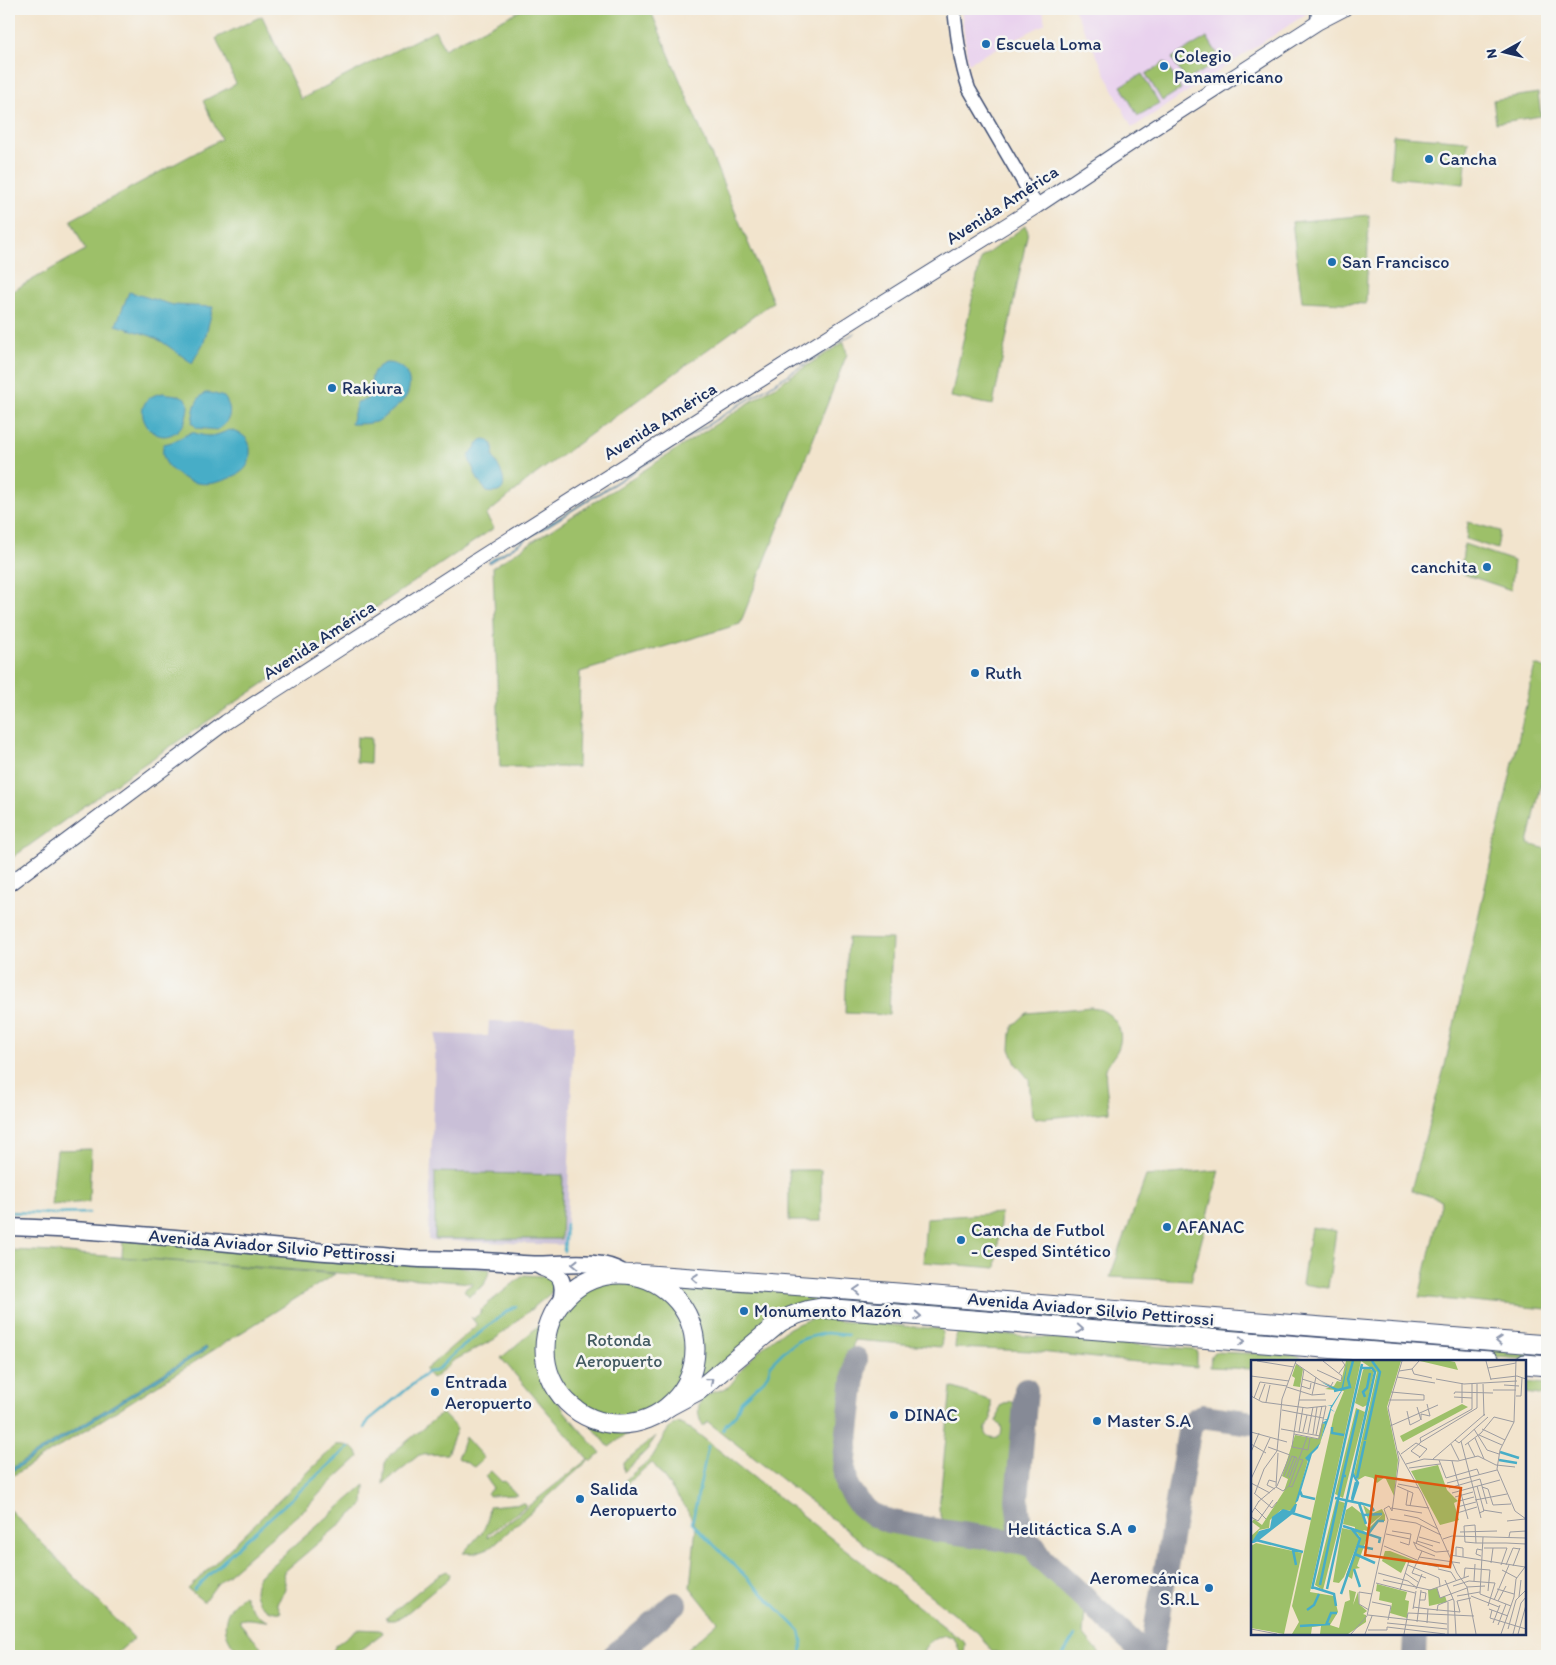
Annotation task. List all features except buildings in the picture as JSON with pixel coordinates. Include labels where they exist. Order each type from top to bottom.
[{"type":"highway","points":[[607,1274],[629,1274],[662,1286],[677,1299],[688,1316],[694,1335],[695,1354],[691,1374],[682,1392],[669,1406],[646,1420],[629,1424],[612,1424],[580,1413],[567,1402],[556,1388],[548,1372],[545,1354],[546,1336],[551,1319],[561,1302],[574,1289],[590,1280],[607,1274]]},
{"type":"highway","name":"Avenida Aviador Silvio Pettirossi","points":[[629,1274],[831,1288],[1547,1345]]},
{"type":"highway","name":"Avenida Aviador Silvio Pettirossi","points":[[669,1406],[698,1390],[780,1322],[794,1314],[822,1308],[1476,1360]]},
{"type":"highway","points":[[1526,1364],[1547,1366]]},
{"type":"main road","name":"Avenida América","points":[[9,884],[226,722],[852,321],[1037,206],[1318,16],[1344,9]]},
{"type":"main road","name":"Avenida Aviador Silvio Pettirossi","points":[[9,1226],[98,1231],[324,1252],[502,1261],[536,1265],[593,1265],[614,1268],[629,1274]]},
{"type":"main road","name":"Avenida Aviador Silvio Pettirossi","points":[[536,1265],[554,1271],[560,1277],[563,1284],[561,1302]]},
{"type":"street","points":[[954,9],[958,47],[964,76],[969,88],[1037,206]]},
{"type":"shaded area","name":"Escuela Loma","points":[[961,9],[1043,9],[1045,24],[968,63]]},
{"type":"shaded area","name":"Colegio Panamericano","points":[[1074,9],[1312,9],[1312,10],[1132,128]]},
{"type":"shaded area","points":[[489,1021],[574,1024],[566,1245],[428,1240],[436,1034],[488,1036]]},
{"type":"green space","name":"Rakiura","points":[[523,9],[650,9],[773,302],[536,474],[486,515],[494,528],[125,777],[9,860],[9,293],[85,250],[71,220],[221,139],[203,101],[236,84],[216,38],[262,16],[301,99],[435,30],[444,49]]},
{"type":"green space","points":[[1207,37],[1221,60],[1186,81],[1172,58]]},
{"type":"green space","points":[[1165,62],[1181,89],[1162,101],[1146,74]]},
{"type":"green space","points":[[1142,74],[1159,103],[1138,116],[1121,86]]},
{"type":"green space","points":[[1538,93],[1541,116],[1496,123],[1493,100]]},
{"type":"green space","name":"Cancha","points":[[1393,135],[1468,141],[1464,184],[1390,177]]},
{"type":"green space","name":"San Francisco","points":[[1369,215],[1366,304],[1302,301],[1292,222]]},
{"type":"green space","points":[[1025,226],[1028,231],[993,405],[951,397],[981,258]]},
{"type":"green space","points":[[844,342],[847,354],[740,624],[580,672],[578,767],[500,767],[493,567]]},
{"type":"green space","points":[[1468,522],[1500,531],[1497,549],[1466,539]]},
{"type":"green space","name":"canchita","points":[[1464,544],[1514,561],[1511,590],[1461,573]]},
{"type":"green space","points":[[1535,665],[1547,669],[1547,758],[1528,844],[1547,849],[1547,1309],[1419,1297],[1442,1200],[1411,1190],[1445,1065]]},
{"type":"green space","points":[[357,737],[371,738],[370,763],[356,762]]},
{"type":"green space","points":[[848,938],[892,939],[889,1015],[845,1013]]},
{"type":"green space","points":[[1091,1007],[1111,1016],[1119,1027],[1120,1041],[1118,1049],[1106,1069],[1109,1112],[1035,1119],[1032,1116],[1029,1079],[1016,1064],[1010,1049],[1011,1033],[1014,1025],[1027,1013]]},
{"type":"green space","points":[[91,1149],[89,1202],[51,1205],[57,1150]]},
{"type":"green space","points":[[789,1170],[821,1170],[821,1221],[789,1221]]},
{"type":"green space","name":"AFANAC","points":[[1220,1170],[1191,1281],[1110,1277],[1146,1176]]},
{"type":"green space","points":[[435,1172],[563,1175],[561,1239],[435,1239]]},
{"type":"green space","name":"Cancha de Futbol - Cesped Sintético","points":[[1001,1213],[996,1268],[923,1262],[926,1218]]},
{"type":"green space","points":[[1311,1227],[1336,1231],[1328,1288],[1302,1284]]},
{"type":"green space","points":[[123,1240],[490,1270],[484,1285],[469,1296],[464,1290],[473,1283],[122,1257]]},
{"type":"green space","points":[[9,1250],[54,1252],[335,1274],[9,1478]]},
{"type":"green space","points":[[524,1275],[543,1276],[552,1280],[554,1284],[551,1293],[495,1339],[453,1361],[433,1379],[425,1370],[477,1325],[471,1317],[473,1319],[482,1312],[481,1310],[485,1306]]},
{"type":"green space","name":"Rotonda Aeropuerto","points":[[619,1280],[646,1286],[658,1292],[668,1301],[677,1311],[683,1323],[689,1350],[683,1377],[677,1389],[668,1399],[658,1408],[646,1414],[619,1420],[592,1414],[580,1408],[570,1399],[561,1389],[555,1377],[549,1350],[555,1323],[561,1311],[570,1301],[580,1292],[592,1286]]},
{"type":"green space","points":[[664,1282],[1547,1350],[1547,1361],[819,1302],[693,1385],[700,1356],[698,1328],[686,1303]]},
{"type":"green space","points":[[813,1319],[940,1329],[943,1332],[941,1347],[854,1340],[846,1378],[836,1485],[852,1506],[873,1520],[890,1527],[1026,1553],[1085,1610],[1083,1634],[1100,1656],[1008,1656],[992,1651],[978,1633],[967,1624],[708,1422],[703,1426],[698,1410],[699,1404],[704,1398],[710,1393],[728,1387],[747,1363],[777,1336],[795,1325]]},
{"type":"green space","points":[[542,1323],[539,1354],[548,1385],[572,1421],[601,1453],[591,1462],[589,1460],[491,1547],[475,1553],[463,1553],[483,1531],[487,1522],[489,1506],[524,1503],[526,1506],[487,1535],[488,1538],[588,1459],[501,1358]]},
{"type":"green space","points":[[961,1331],[1193,1349],[1197,1352],[1197,1367],[1031,1351],[955,1348],[956,1335]]},
{"type":"green space","points":[[1214,1352],[1295,1355],[1303,1360],[1251,1360],[1251,1369],[1210,1367],[1211,1356]]},
{"type":"green space","points":[[1526,1382],[1547,1384],[1547,1396],[1526,1393]]},
{"type":"green space","points":[[951,1387],[991,1401],[991,1422],[986,1428],[986,1434],[990,1438],[998,1438],[1002,1431],[1001,1426],[997,1422],[1000,1406],[1011,1401],[1017,1406],[1011,1496],[1011,1510],[1016,1527],[1014,1530],[946,1522],[941,1516],[939,1509]]},
{"type":"green space","points":[[442,1413],[457,1429],[447,1454],[419,1455],[383,1484],[385,1463],[390,1455]]},
{"type":"green space","points":[[678,1423],[693,1430],[965,1643],[964,1656],[962,1656],[954,1638],[946,1635],[930,1642],[925,1648],[923,1656],[689,1656],[685,1651],[718,1622],[690,1587],[696,1526],[684,1505],[652,1462],[622,1488],[630,1476],[649,1461],[670,1427]]},
{"type":"green space","points":[[590,1424],[612,1430],[632,1430],[609,1447]]},
{"type":"green space","points":[[656,1436],[647,1450],[624,1472],[623,1463]]},
{"type":"green space","points":[[465,1437],[484,1458],[474,1467],[458,1458]]},
{"type":"green space","points":[[336,1445],[350,1446],[356,1450],[359,1457],[308,1506],[217,1584],[204,1602],[188,1589]]},
{"type":"green space","points":[[491,1471],[517,1495],[488,1495],[487,1493],[493,1488],[485,1476]]},
{"type":"green space","points":[[365,1485],[364,1504],[284,1572],[285,1590],[277,1603],[281,1612],[268,1610],[264,1607],[258,1600],[255,1592],[259,1576]]},
{"type":"green space","points":[[9,1509],[134,1638],[114,1656],[9,1656]]},
{"type":"green space","points":[[447,1571],[450,1574],[449,1578],[402,1617],[395,1620],[386,1620],[387,1617],[438,1575]]},
{"type":"green space","points":[[244,1595],[253,1611],[268,1621],[246,1619],[240,1620],[240,1623],[270,1656],[252,1656],[239,1652],[227,1636],[225,1623],[229,1610]]},
{"type":"green space","points":[[357,1629],[379,1630],[383,1633],[352,1656],[330,1656],[336,1645]]},
{"type":"water","points":[[129,292],[173,305],[213,307],[204,342],[192,363],[151,336],[116,325]]},
{"type":"water","points":[[856,332],[489,563],[488,562]]},
{"type":"water","points":[[386,363],[398,366],[406,373],[409,383],[407,395],[378,421],[351,424],[357,402],[368,398],[373,373]]},
{"type":"water","points":[[163,393],[179,395],[186,399],[188,407],[186,419],[182,426],[171,435],[161,436],[152,431],[146,424],[143,415],[144,405],[150,397]]},
{"type":"water","points":[[205,393],[224,397],[229,407],[228,420],[217,430],[197,428],[192,423],[197,402]]},
{"type":"water","points":[[229,430],[245,437],[250,448],[249,463],[244,470],[236,475],[218,482],[195,483],[173,471],[166,462],[163,455],[164,444],[192,432],[211,436]]},
{"type":"water","points":[[485,439],[493,446],[493,457],[504,481],[501,490],[496,492],[487,492],[478,480],[469,459],[470,454],[481,440]]},
{"type":"water","points":[[206,1347],[207,1349],[9,1473],[9,1470]]},
{"type":"waterway","points":[[9,1212],[89,1213]]},
{"type":"waterway","points":[[564,1251],[566,1224]]},
{"type":"waterway","points":[[364,1428],[369,1420],[428,1372],[436,1371],[455,1353],[516,1306]]},
{"type":"waterway","points":[[723,1430],[736,1414],[741,1401],[764,1380],[771,1364],[783,1352],[798,1341],[806,1338],[826,1333],[848,1335]]},
{"type":"waterway","points":[[708,1446],[692,1523],[800,1631],[802,1641],[801,1656]]},
{"type":"waterway","points":[[194,1590],[232,1552],[349,1447]]},
{"type":"waterway","points":[[1062,1656],[1075,1635]]},
{"type":"taxiway","points":[[856,1359],[844,1468],[847,1487],[859,1504],[871,1514],[888,1521],[1025,1543],[1035,1547],[1040,1557],[1143,1652],[1144,1656]]},
{"type":"taxiway","points":[[1025,1543],[1020,1527],[1017,1500],[1026,1390]]},
{"type":"taxiway","points":[[1151,1656],[1190,1426],[1202,1416],[1251,1423]]},
{"type":"taxiway","points":[[614,1656],[675,1604]]},
{"type":"taxiway","points":[[1414,1656],[1415,1635]]},
{"type":"place","name":"Escuela Loma","points":[[986,44]]},
{"type":"place","name":"Colegio Panamericano","points":[[1164,66]]},
{"type":"place","name":"Cancha","points":[[1429,159]]},
{"type":"place","name":"San Francisco","points":[[1332,262]]},
{"type":"place","name":"Rakiura","points":[[332,388]]},
{"type":"place","name":"canchita","points":[[1487,567]]},
{"type":"place","name":"Ruth","points":[[975,673]]},
{"type":"place","name":"AFANAC","points":[[1167,1227]]},
{"type":"place","name":"Cancha de Futbol - Cesped Sintético","points":[[961,1240]]},
{"type":"place","name":"Monumento Mazón","points":[[744,1311]]},
{"type":"place","name":"Entrada Aeropuerto","points":[[435,1392]]},
{"type":"place","name":"DINAC","points":[[894,1415]]},
{"type":"place","name":"Master S.A","points":[[1097,1421]]},
{"type":"place","name":"Salida Aeropuerto","points":[[580,1499]]},
{"type":"place","name":"Helitáctica S.A","points":[[1132,1529]]},
{"type":"place","name":"Aeromecánica S.R.L","points":[[1209,1588]]}]
